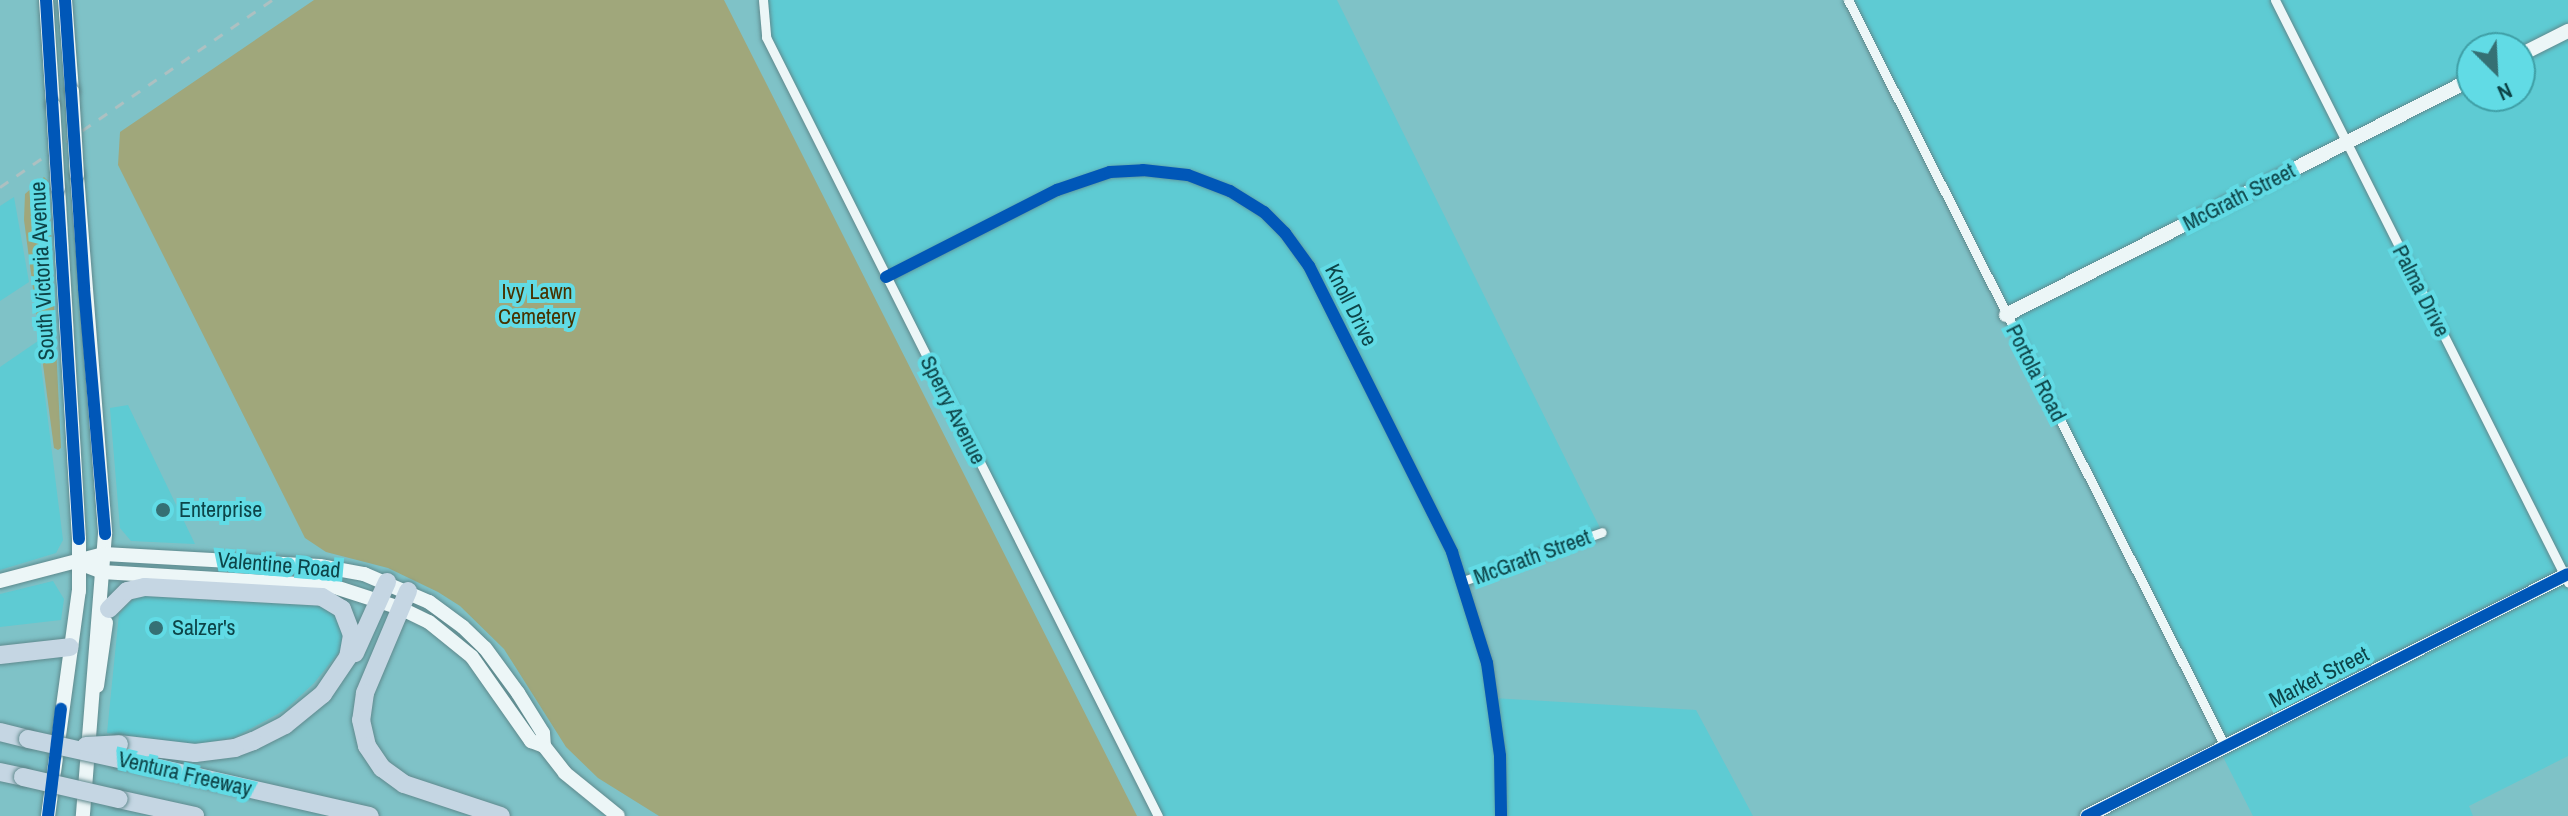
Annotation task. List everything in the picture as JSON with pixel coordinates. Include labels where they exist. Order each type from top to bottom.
[{"type":"highway","points":[[109,609],[127,591],[145,587],[322,597],[339,606],[351,626],[351,647],[342,667]]},
{"type":"highway","points":[[0,732],[68,747],[119,752],[235,748],[298,716],[323,694],[358,649],[384,590]]},
{"type":"highway","points":[[404,599],[363,702],[361,720],[367,746],[382,768],[404,784],[501,816]]},
{"type":"highway","points":[[0,655],[70,647]]},
{"type":"highway","name":"Ventura Freeway","points":[[119,752],[370,816]]},
{"type":"highway","name":"Ventura Freeway","points":[[0,772],[195,816]]},
{"type":"main road","name":"South Victoria Avenue","points":[[46,0],[79,563],[48,816]]},
{"type":"main road","name":"South Victoria Avenue","points":[[65,0],[104,554],[83,816]]},
{"type":"main road","points":[[2536,47],[2568,31]]},
{"type":"main road","name":"McGrath Street","points":[[2006,315],[2456,87]]},
{"type":"main road","name":"Valentine Road","points":[[0,581],[79,563],[104,554],[340,569],[404,599],[472,657],[531,741],[544,746],[565,773],[618,816]]},
{"type":"main road","name":"Valentine Road","points":[[79,563],[102,572],[384,590]]},
{"type":"main road","points":[[231,579],[243,571],[289,574],[302,565]]},
{"type":"main road","points":[[90,713],[101,669],[109,609],[127,588],[170,575]]},
{"type":"main road","name":"Market Street","points":[[2087,816],[2567,577]]},
{"type":"street","name":"Sperry Avenue","points":[[763,0],[766,37],[1158,816]]},
{"type":"street","name":"Portola Road","points":[[1848,0],[2225,746]]},
{"type":"street","name":"Palma Drive","points":[[2275,0],[2567,577]]},
{"type":"street","name":"Knoll Drive","points":[[886,277],[1057,190],[1110,172],[1175,172],[1237,194],[1272,220],[1309,266],[1436,517],[1463,581],[1493,698],[1500,756],[1501,816]]},
{"type":"street","name":"McGrath Street","points":[[1463,581],[1602,532]]},
{"type":"shaded area","points":[[763,0],[1337,0],[1602,532],[1464,581],[1493,698],[1696,710],[1753,816],[1158,816],[766,37]]},
{"type":"shaded area","points":[[1849,0],[2568,0],[2568,756],[2469,806],[2473,816],[2253,816],[2219,749],[2225,747]]},
{"type":"shaded area","points":[[14,197],[29,282],[0,301],[0,206]]},
{"type":"shaded area","points":[[38,341],[63,540],[56,553],[0,570],[0,367]]},
{"type":"shaded area","points":[[128,405],[195,544],[131,541],[120,528],[110,408]]},
{"type":"shaded area","points":[[53,581],[64,599],[61,620],[0,627],[0,594]]},
{"type":"shaded area","points":[[150,594],[319,605],[336,614],[344,637],[340,651],[314,683],[285,710],[235,737],[197,745],[107,733],[119,614],[135,597]]},
{"type":"green space","name":"Ivy Lawn Cemetery","points":[[314,0],[724,0],[1137,816],[659,816],[598,778],[566,747],[504,649],[460,606],[388,568],[326,552],[305,538],[118,165],[120,132]]},
{"type":"green space","points":[[44,177],[48,181],[61,448],[58,450],[54,448],[24,220],[25,194]]},
{"type":"railway","points":[[0,187],[272,0]]},
{"type":"cycle path","points":[[46,0],[79,539]]},
{"type":"cycle path","points":[[65,0],[84,288],[105,534]]},
{"type":"cycle path","points":[[886,277],[1057,190],[1110,172],[1143,170],[1188,175],[1230,191],[1264,212],[1285,233],[1309,266],[1452,552],[1487,663],[1500,756],[1501,816]]},
{"type":"cycle path","points":[[2087,816],[2568,574]]},
{"type":"cycle path","points":[[48,816],[61,709]]},
{"type":"place","name":"Enterprise","points":[[163,510]]},
{"type":"place","name":"Salzer's","points":[[156,628]]}]
